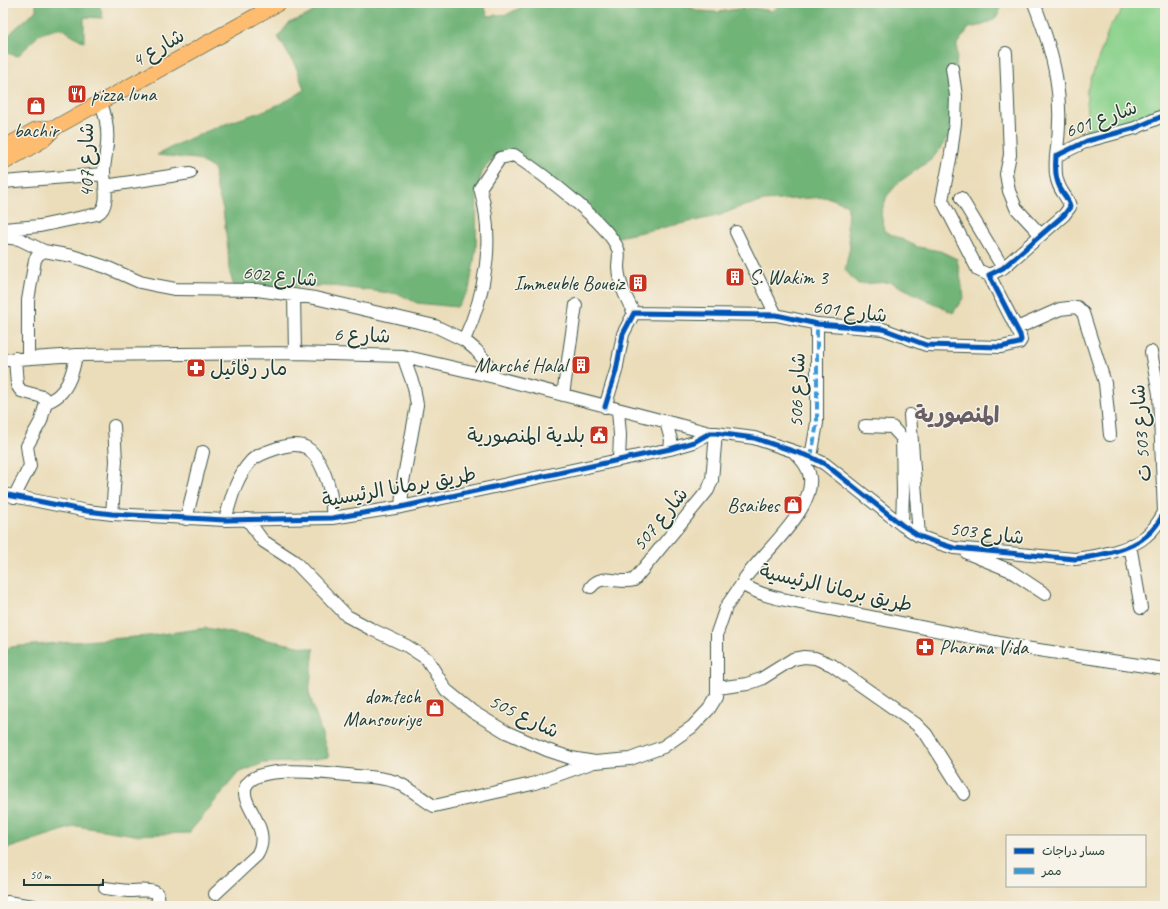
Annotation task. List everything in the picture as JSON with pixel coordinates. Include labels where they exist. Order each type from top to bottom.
[{"type":"main road","name":"شارع 4","points":[[3,163],[43,140],[56,127],[102,103],[214,38],[279,3]]},
{"type":"main road","name":"شارع 4","points":[[3,148],[35,130],[56,127]]},
{"type":"street","points":[[1034,3],[1047,35],[1059,89],[1060,128],[1056,156]]},
{"type":"street","points":[[1006,53],[1010,155],[1006,174],[1009,191],[1016,208],[1040,234]]},
{"type":"street","points":[[952,68],[956,96],[955,123],[951,154],[942,200],[978,270],[989,275],[1017,328],[1069,307],[1077,307],[1083,314],[1105,383],[1110,435]]},
{"type":"street","name":"شارع 407","points":[[3,229],[40,226],[97,214],[105,207],[104,180],[108,126],[102,103]]},
{"type":"street","name":"شارع 601","points":[[989,275],[1003,268],[1040,234],[1064,215],[1070,207],[1069,200],[1062,193],[1055,174],[1056,156],[1087,141],[1135,128],[1165,115]]},
{"type":"street","points":[[464,340],[474,320],[484,280],[488,223],[480,188],[500,158],[514,155],[569,197],[607,231],[618,250],[618,268],[621,288],[634,313],[623,334],[616,371],[605,407]]},
{"type":"street","points":[[3,182],[104,180],[190,173]]},
{"type":"street","points":[[961,198],[1003,268]]},
{"type":"street","points":[[736,232],[776,315]]},
{"type":"street","name":"شارع 602","points":[[3,237],[19,239],[44,251],[72,256],[106,267],[140,282],[175,289],[257,290],[330,300],[435,326],[464,340],[487,363],[494,377]]},
{"type":"street","points":[[28,358],[28,300],[35,260],[38,255],[44,251]]},
{"type":"street","points":[[294,295],[295,353]]},
{"type":"street","points":[[563,396],[576,305]]},
{"type":"street","name":"شارع 601","points":[[634,313],[776,315],[817,324],[883,329],[919,343],[939,346],[1010,346],[1019,344],[1021,340],[1017,328]]},
{"type":"street","name":"شارع 506","points":[[811,456],[817,424],[817,324]]},
{"type":"street","name":"شارع 503 ت","points":[[1152,352],[1159,394],[1165,511]]},
{"type":"street","name":"شارع 6","points":[[3,360],[76,355],[295,353],[403,356],[494,377],[605,407],[713,433]]},
{"type":"street","points":[[46,402],[54,400],[62,393],[74,368],[76,355]]},
{"type":"street","points":[[401,506],[403,482],[417,405],[414,387],[403,356]]},
{"type":"street","points":[[15,358],[17,386],[20,390],[42,397],[46,402]]},
{"type":"street","points":[[9,496],[30,466],[27,446],[41,421],[46,402]]},
{"type":"street","points":[[618,410],[620,435],[619,460]]},
{"type":"street","points":[[910,415],[920,536]]},
{"type":"street","points":[[666,422],[669,431],[670,449]]},
{"type":"street","points":[[112,514],[116,461],[114,426]]},
{"type":"street","points":[[865,426],[892,427],[902,438],[902,525]]},
{"type":"street","points":[[713,433],[754,438],[792,449]]},
{"type":"street","name":"طريق برمانا الرئيسية","points":[[9,496],[87,511],[112,514],[225,520],[332,518],[401,506],[670,449],[694,442],[713,433]]},
{"type":"street","name":"شارع 507","points":[[591,587],[603,579],[620,582],[634,580],[708,490],[712,480],[713,433]]},
{"type":"street","points":[[225,520],[235,487],[240,476],[252,460],[260,454],[297,445],[309,448],[317,455],[331,488],[332,518]]},
{"type":"street","name":"شارع 503","points":[[792,449],[811,456],[826,464],[902,525],[920,536],[954,548],[1075,559],[1092,558],[1130,545],[1145,537],[1154,528],[1165,511]]},
{"type":"street","name":"طريق برمانا الرئيسية","points":[[792,449],[808,471],[811,479],[809,490],[803,506],[792,522],[752,569],[742,584],[762,595],[1017,646],[1165,668]]},
{"type":"street","points":[[186,518],[203,452]]},
{"type":"street","name":"شارع 505","points":[[247,519],[263,541],[288,556],[306,572],[347,616],[407,646],[427,659],[446,690],[473,712],[506,732],[548,750],[571,758],[595,762],[630,759],[647,754],[673,741],[692,727],[709,709],[717,696],[716,633],[726,607],[742,584]]},
{"type":"street","points":[[1130,545],[1138,580],[1141,608]]},
{"type":"street","points":[[954,548],[1009,570],[1045,594]]},
{"type":"street","points":[[717,688],[746,684],[761,679],[793,659],[804,657],[815,658],[832,665],[910,720],[926,734],[964,794]]},
{"type":"street","points":[[214,894],[257,855],[261,849],[262,836],[246,797],[245,788],[250,780],[259,776],[293,771],[313,771],[381,778],[397,782],[434,806],[532,784],[595,762]]},
{"type":"street","points":[[105,888],[133,891],[147,889],[153,891],[157,896],[155,906]]},
{"type":"street","points":[[4,906],[7,902],[34,906]]},
{"type":"green space","points":[[36,3],[99,3],[103,18],[84,17],[84,42],[61,28],[40,34],[18,56],[3,52],[6,39],[36,10]]},
{"type":"green space","points":[[327,3],[483,3],[488,16],[508,14],[529,3],[680,3],[699,11],[718,12],[754,8],[772,11],[783,3],[1002,3],[998,14],[991,22],[981,26],[969,28],[957,44],[955,129],[932,159],[899,182],[887,196],[881,213],[884,231],[918,247],[940,251],[957,259],[964,297],[953,313],[891,282],[858,284],[845,270],[850,246],[847,227],[848,205],[827,197],[764,201],[737,208],[718,216],[613,238],[530,163],[495,157],[483,170],[477,189],[476,249],[469,290],[457,307],[417,303],[399,294],[332,286],[234,287],[229,270],[223,209],[216,187],[214,169],[197,159],[157,155],[203,133],[278,105],[304,90],[297,69],[278,37],[289,23],[306,16]]},
{"type":"green space","points":[[1123,3],[1165,3],[1165,94],[1157,117],[1086,136],[1087,90],[1110,26],[1120,14]]},
{"type":"green space","points":[[206,628],[314,649],[309,693],[329,757],[296,762],[264,763],[238,773],[189,833],[135,835],[76,826],[3,850],[3,661],[9,647],[148,636]]},
{"type":"marked path","points":[[811,457],[817,423],[817,324]]},
{"type":"cycle path","points":[[605,407],[616,371],[623,334],[634,313],[776,315],[817,324],[883,329],[926,345],[1001,347],[1019,343],[1021,340],[1020,335],[989,275],[1003,268],[1064,215],[1070,207],[1060,189],[1057,180],[1056,156],[1087,141],[1135,128],[1165,115]]},
{"type":"cycle path","points":[[3,494],[87,511],[112,514],[225,520],[332,518],[401,507],[670,449],[694,442],[710,433],[716,433],[754,438],[811,457],[825,464],[902,525],[919,536],[954,548],[1075,559],[1092,557],[1122,549],[1139,541],[1155,527],[1165,511]]},
{"type":"place","name":"pizza luna","points":[[77,94]]},
{"type":"place","name":"bachir","points":[[36,106]]},
{"type":"place","name":"S. Wakim 3","points":[[735,277]]},
{"type":"place","name":"Immeuble Boueiz","points":[[638,283]]},
{"type":"place","name":"Marché Halal","points":[[581,365]]},
{"type":"place","name":"مار رفائيل","points":[[196,368]]},
{"type":"place","name":"بلدية المنصورية","points":[[599,435]]},
{"type":"place","name":"Bsaibes","points":[[793,505]]},
{"type":"place","name":"Pharma Vida","points":[[925,647]]},
{"type":"place","name":"domtech Mansouriye","points":[[435,708]]},
{"type":"district","name":"المنصورية","points":[[957,415]]}]
